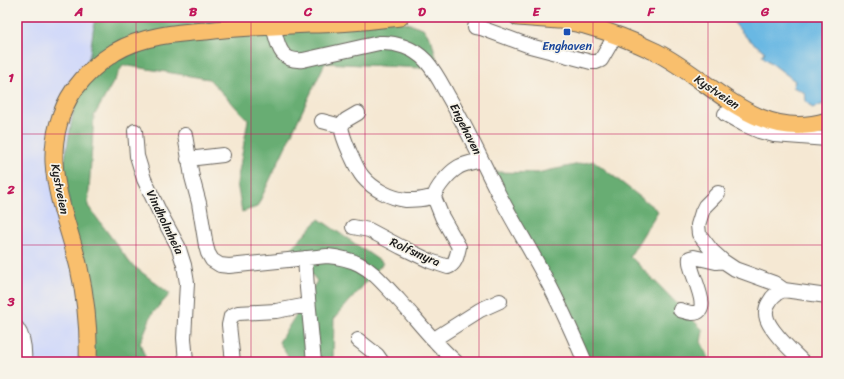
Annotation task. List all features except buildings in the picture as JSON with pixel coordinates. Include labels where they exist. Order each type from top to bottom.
[{"type":"main road","name":"Kystveien","points":[[88,362],[86,310],[83,289],[79,268],[60,199],[54,162],[55,139],[58,126],[69,98],[78,84],[100,62],[116,51],[134,43],[167,35],[188,32],[273,26],[337,24],[379,18],[400,17]]},
{"type":"main road","name":"Kystveien","points":[[518,17],[564,21]]},
{"type":"main road","name":"Kystveien","points":[[546,17],[585,25],[636,42],[658,53],[742,109],[767,121],[793,125],[813,124],[827,121]]},
{"type":"street","name":"Engehaven","points":[[273,26],[277,42],[284,55],[295,61],[380,43],[397,44],[414,51],[426,60],[463,122],[508,212],[546,278],[585,362]]},
{"type":"street","points":[[475,28],[481,28],[530,46],[591,62],[601,60],[614,34]]},
{"type":"street","points":[[358,113],[346,120],[341,126],[347,146],[362,176],[381,191],[394,197],[407,200],[434,197],[434,194],[443,181],[458,167],[481,159]]},
{"type":"street","name":"Kystveien","points":[[725,114],[754,129],[774,135],[827,139]]},
{"type":"street","points":[[322,120],[341,126]]},
{"type":"street","name":"Vindholmheia","points":[[134,131],[137,156],[144,179],[178,246],[184,265],[187,282],[184,338],[186,362]]},
{"type":"street","points":[[185,135],[188,159],[200,203],[206,246],[212,260],[220,265],[229,266],[327,256],[348,259],[361,265],[384,284],[433,339],[456,362]]},
{"type":"street","points":[[188,159],[223,155]]},
{"type":"street","points":[[718,192],[705,206],[698,225],[699,234],[712,251],[735,269],[774,283],[784,290],[827,296]]},
{"type":"street","name":"Rolfsmyra","points":[[353,227],[369,230],[430,261],[448,267],[451,266],[455,261],[459,247],[442,217],[434,197]]},
{"type":"street","points":[[680,310],[693,313],[700,311],[703,304],[689,261],[690,258],[694,257],[716,262],[723,261]]},
{"type":"street","points":[[305,258],[314,362]]},
{"type":"street","points":[[784,290],[772,297],[768,304],[766,317],[771,328],[803,362]]},
{"type":"street","points":[[433,339],[480,310],[500,301]]},
{"type":"street","points":[[233,362],[229,325],[231,316],[238,313],[276,311],[308,305]]},
{"type":"street","points":[[17,328],[22,335],[25,350],[24,362]]},
{"type":"street","points":[[358,340],[382,362]]},
{"type":"shaded area","points":[[17,17],[95,17],[90,53],[74,108],[95,362],[17,362]]},
{"type":"green space","points":[[95,17],[388,17],[423,28],[432,41],[439,69],[325,63],[257,207],[242,212],[237,183],[248,120],[209,79],[123,65],[94,116],[88,206],[131,264],[170,294],[152,314],[140,343],[147,362],[95,362],[71,220],[64,164],[74,108],[90,53]]},
{"type":"green space","points":[[594,161],[658,211],[630,256],[703,330],[701,342],[711,362],[586,362],[495,172],[537,173]]},
{"type":"green space","points":[[319,219],[383,263],[334,319],[333,362],[290,362],[279,342],[317,281],[291,249]]},
{"type":"water","points":[[729,17],[827,17],[827,103],[812,108],[806,101],[805,93],[793,87],[795,81],[762,56],[765,52],[747,38]]},
{"type":"place","name":"Enghaven","points":[[567,32]]}]
